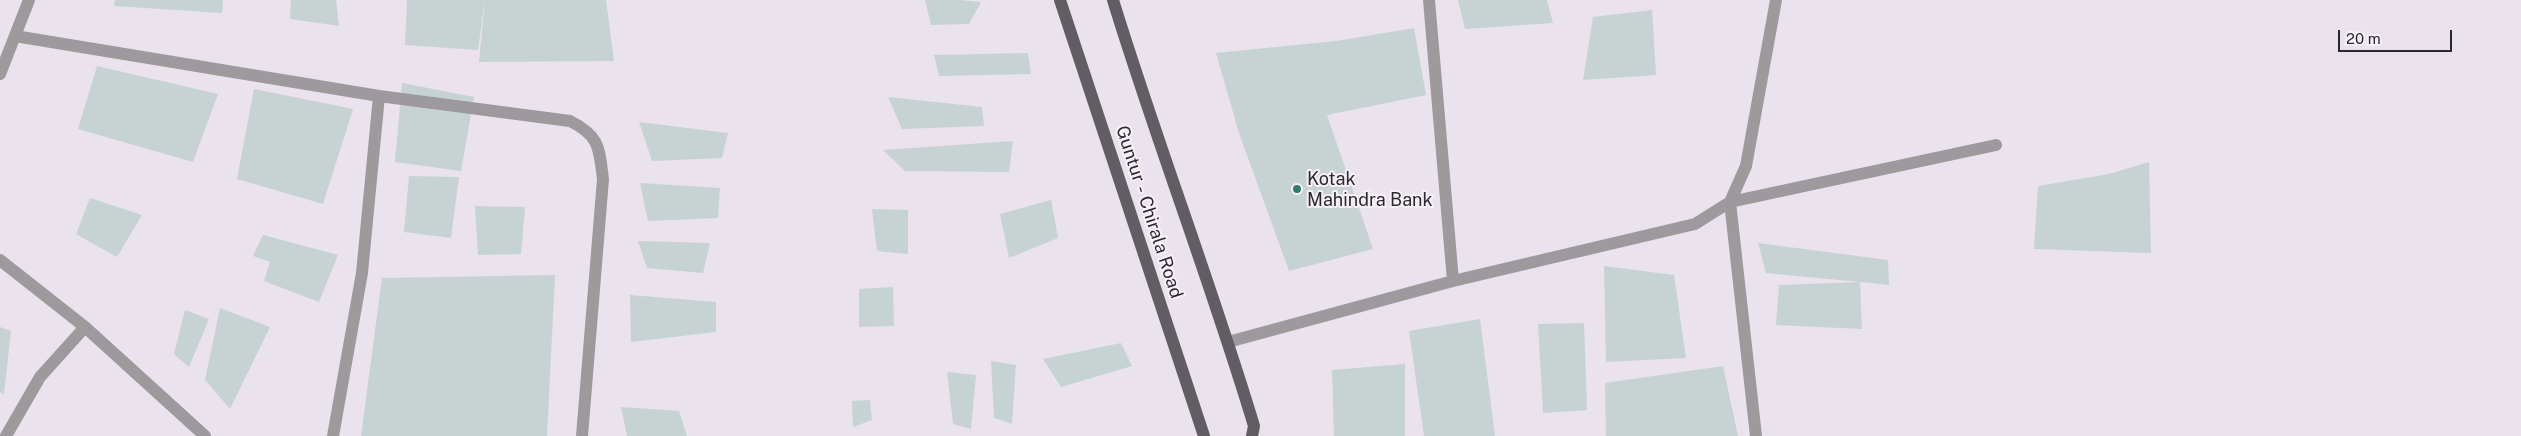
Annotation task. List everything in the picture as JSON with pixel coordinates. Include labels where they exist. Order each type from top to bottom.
[{"type":"main road","name":"Guntur - Chirala Road","points":[[1060,0],[1204,436]]},
{"type":"main road","name":"Guntur - Chirala Road","points":[[1113,0],[1140,86],[1228,342],[1254,426],[1252,436]]},
{"type":"street","points":[[0,74],[29,0]]},
{"type":"street","points":[[1429,0],[1453,281]]},
{"type":"street","points":[[1756,436],[1730,202],[1746,166],[1776,0]]},
{"type":"street","points":[[15,36],[379,96],[570,120],[587,129],[600,149],[603,179],[582,436]]},
{"type":"street","points":[[333,436],[362,273],[379,96]]},
{"type":"street","points":[[1228,342],[1453,281],[1695,224],[1730,202],[1996,145]]},
{"type":"street","points":[[0,260],[85,327],[204,436]]},
{"type":"street","points":[[6,436],[40,378],[85,327]]},
{"type":"building","points":[[115,0],[223,0],[222,13],[114,6]]},
{"type":"building","points":[[291,0],[336,0],[339,26],[290,19]]},
{"type":"building","points":[[407,0],[485,0],[478,50],[405,45]]},
{"type":"building","points":[[485,0],[606,0],[614,61],[479,62]]},
{"type":"building","points":[[925,0],[981,2],[969,24],[931,25]]},
{"type":"building","points":[[1458,0],[1547,0],[1553,23],[1465,29]]},
{"type":"building","points":[[1652,10],[1656,75],[1583,80],[1593,17]]},
{"type":"building","points":[[1414,28],[1426,95],[1327,115],[1373,249],[1289,271],[1239,133],[1216,53],[1336,41]]},
{"type":"building","points":[[1028,53],[1031,74],[939,76],[934,55]]},
{"type":"building","points":[[97,66],[218,94],[193,162],[78,129]]},
{"type":"building","points":[[402,83],[474,97],[461,171],[395,162]]},
{"type":"building","points":[[254,89],[353,109],[323,204],[237,179]]},
{"type":"building","points":[[888,97],[982,107],[984,126],[902,129]]},
{"type":"building","points":[[639,122],[728,133],[722,158],[652,161]]},
{"type":"building","points":[[1013,141],[1009,172],[905,171],[883,150]]},
{"type":"building","points":[[2149,162],[2151,253],[2034,249],[2038,186],[2109,174]]},
{"type":"building","points":[[409,176],[459,177],[451,238],[404,232]]},
{"type":"building","points":[[640,183],[720,188],[718,218],[648,221]]},
{"type":"building","points":[[90,198],[142,215],[117,257],[76,234]]},
{"type":"building","points":[[1051,200],[1058,238],[1009,258],[1000,214]]},
{"type":"building","points":[[475,206],[525,207],[521,254],[478,255]]},
{"type":"building","points":[[872,209],[908,210],[908,254],[877,251]]},
{"type":"building","points":[[263,235],[338,255],[319,302],[264,281],[270,262],[253,256]]},
{"type":"building","points":[[638,241],[710,243],[703,273],[647,268]]},
{"type":"building","points":[[1758,243],[1888,260],[1889,285],[1766,273]]},
{"type":"building","points":[[1604,266],[1674,275],[1686,358],[1606,362]]},
{"type":"building","points":[[555,275],[547,436],[361,436],[382,278]]},
{"type":"building","points":[[1860,282],[1862,329],[1776,325],[1779,285]]},
{"type":"building","points":[[893,287],[894,326],[859,327],[859,289]]},
{"type":"building","points":[[630,295],[716,302],[716,332],[631,342]]},
{"type":"building","points":[[220,308],[270,327],[230,409],[205,380]]},
{"type":"building","points":[[185,310],[209,319],[189,367],[174,354]]},
{"type":"building","points":[[1480,319],[1495,436],[1424,436],[1409,331]]},
{"type":"building","points":[[1584,323],[1587,410],[1543,413],[1538,324]]},
{"type":"building","points":[[0,327],[11,331],[4,394],[0,392]]},
{"type":"building","points":[[1121,343],[1132,366],[1061,387],[1043,359]]},
{"type":"building","points":[[991,361],[1016,365],[1012,424],[994,418]]},
{"type":"building","points":[[1405,364],[1405,436],[1334,436],[1332,370]]},
{"type":"building","points":[[1723,366],[1738,436],[1606,436],[1605,383]]},
{"type":"building","points":[[947,372],[976,375],[971,429],[953,424]]},
{"type":"building","points":[[870,400],[872,420],[853,427],[852,401]]},
{"type":"building","points":[[621,407],[679,411],[687,436],[627,436]]},
{"type":"place","name":"Kotak Mahindra Bank","points":[[1297,189]]}]
